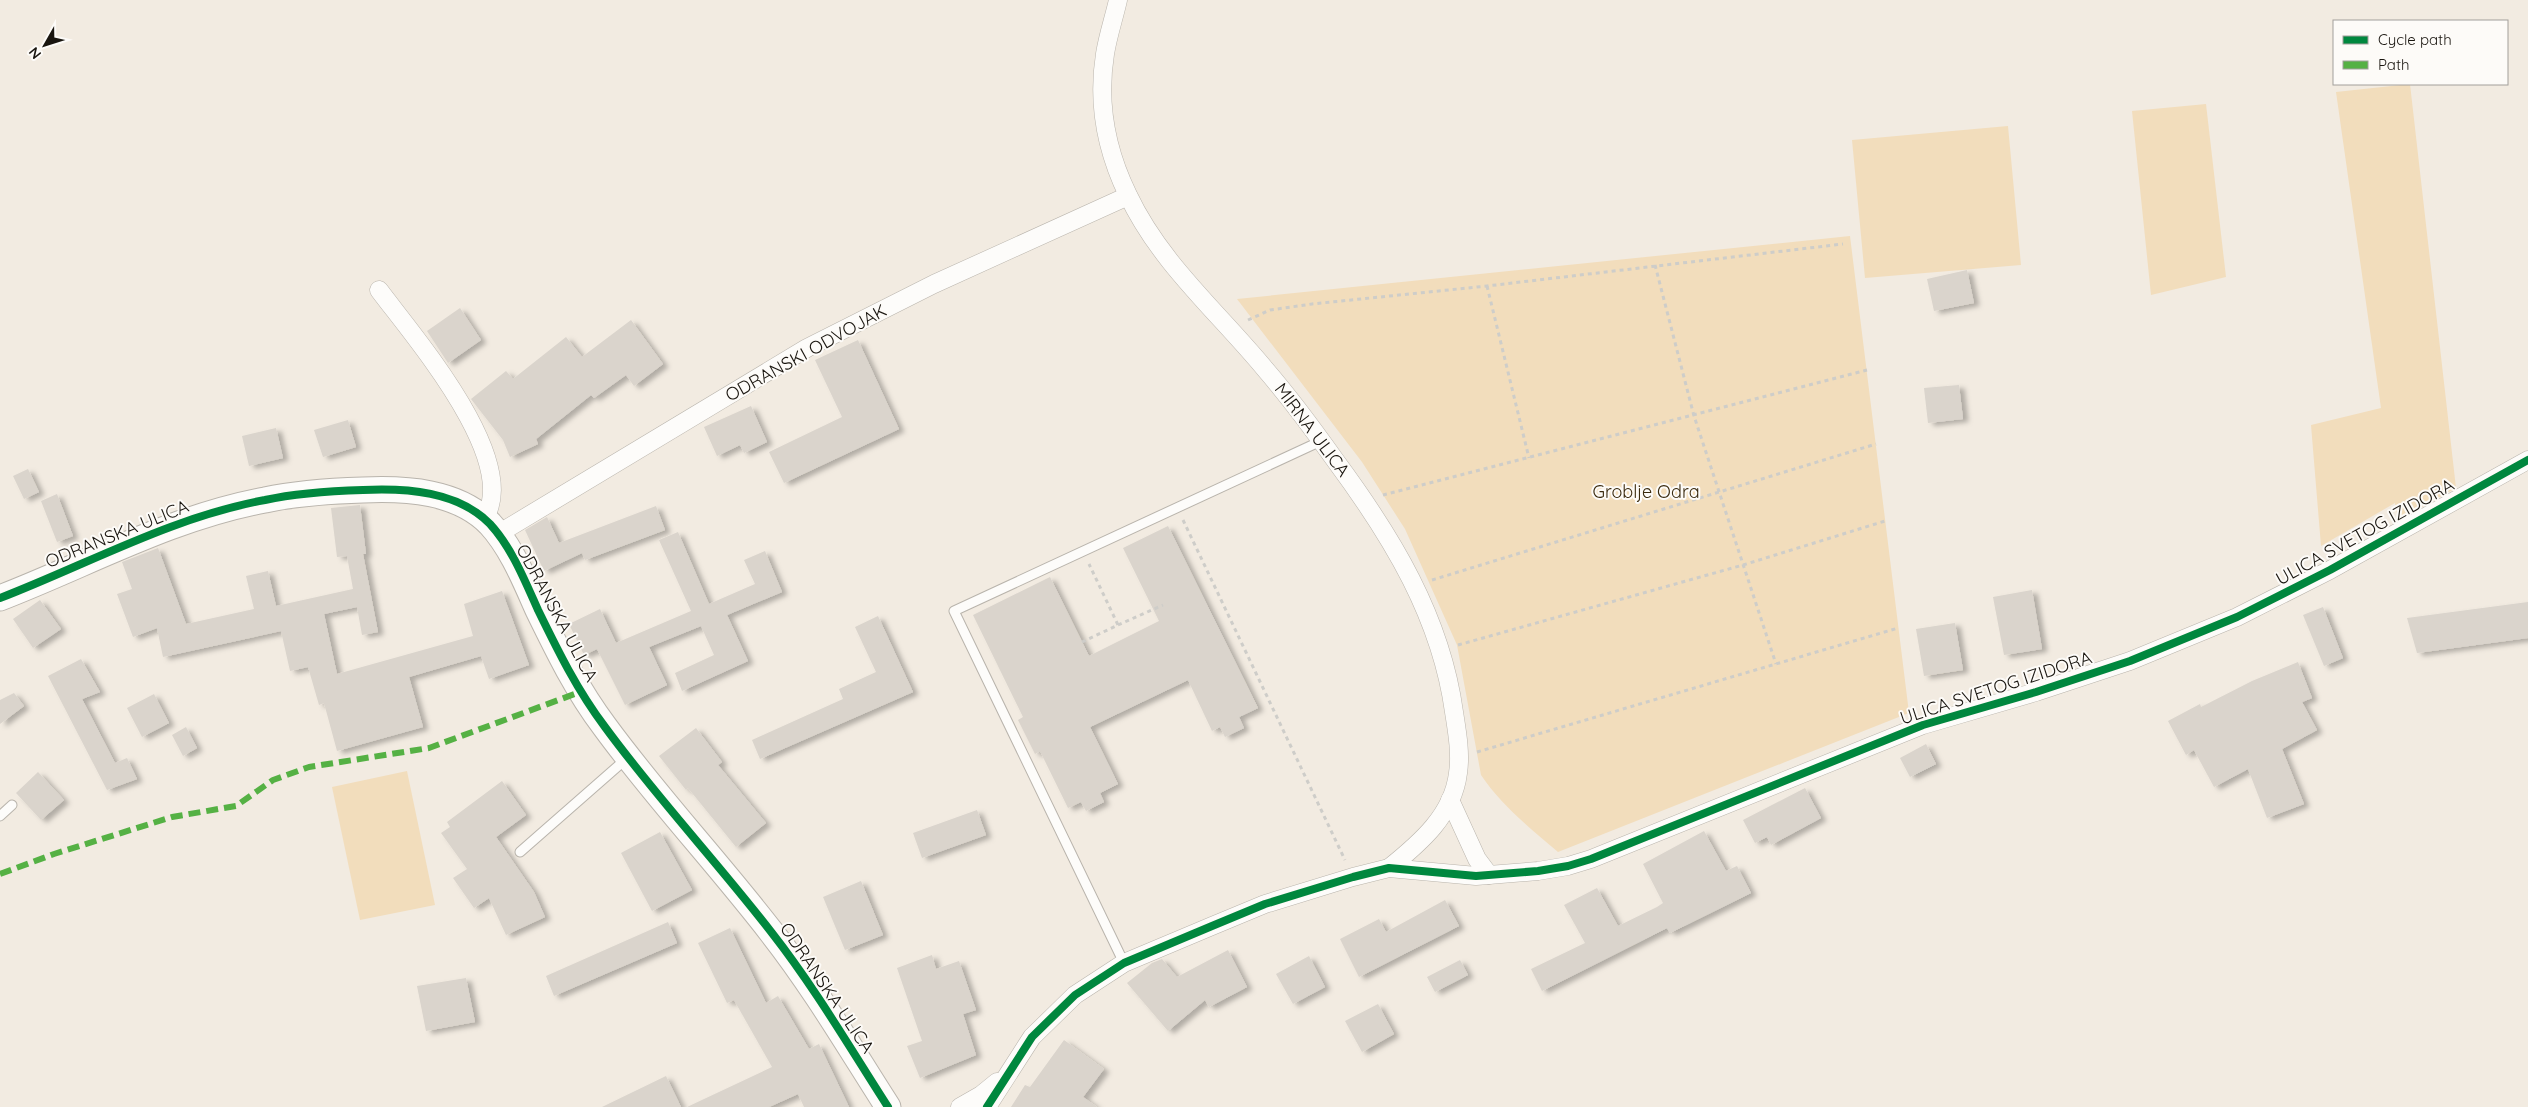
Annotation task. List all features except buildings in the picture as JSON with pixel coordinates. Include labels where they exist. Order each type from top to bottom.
[{"type":"street","name":"MIRNA ULICA","points":[[1118,0],[1105,54],[1101,105],[1108,141],[1128,196],[1145,226],[1179,273],[1264,367],[1369,506],[1395,547],[1430,619],[1449,678],[1457,732],[1458,773],[1450,800],[1438,822],[1419,844],[1389,868]]},
{"type":"street","name":"ODRANSKI ODVOJAK","points":[[491,527],[807,348],[934,284],[1128,196]]},
{"type":"street","points":[[379,290],[453,391],[479,435],[488,459],[493,485],[491,527]]},
{"type":"street","name":"ULICA SVETOG IZIDORA","points":[[1389,868],[1435,873],[1489,875],[1546,870],[1591,859],[1923,725],[2036,692],[2130,661],[2237,617],[2330,570],[2528,460]]},
{"type":"street","name":"ODRANSKA ULICA","points":[[0,598],[183,522],[264,500],[316,492],[376,489],[412,490],[444,497],[491,527],[520,572],[572,678],[605,728],[798,967],[888,1107]]},
{"type":"street","points":[[1450,800],[1477,859],[1489,875]]},
{"type":"street","points":[[987,1107],[1007,1073],[1032,1037],[1052,1015],[1097,979],[1124,963],[1265,904],[1389,868]]},
{"type":"street","points":[[960,1107],[981,1095],[1007,1073]]},
{"type":"lane","points":[[1124,963],[954,611],[1082,550],[1321,441]]},
{"type":"lane","points":[[520,852],[628,757]]},
{"type":"lane","points":[[0,816],[12,805]]},
{"type":"path","points":[[1231,331],[1251,317],[1270,310],[1844,244]]},
{"type":"path","points":[[1655,265],[1694,416],[1776,664]]},
{"type":"path","points":[[1487,286],[1529,458]]},
{"type":"path","points":[[1383,495],[1867,370]]},
{"type":"path","points":[[1430,580],[1876,444]]},
{"type":"path","points":[[1177,506],[1353,877]]},
{"type":"path","points":[[1458,645],[1743,565],[1885,521]]},
{"type":"path","points":[[1082,550],[1118,625]]},
{"type":"path","points":[[1082,642],[1163,604]]},
{"type":"path","points":[[1476,752],[1898,628]]},
{"type":"green space","points":[[2410,85],[2456,488],[2398,520],[2395,503],[2321,546],[2311,425],[2381,408],[2336,92]]},
{"type":"green space","points":[[2206,104],[2226,277],[2151,295],[2132,111]]},
{"type":"green space","points":[[2008,126],[2021,265],[1865,278],[1852,140]]},
{"type":"green space","name":"Groblje Odra","points":[[1850,236],[1909,713],[1558,852],[1507,806],[1481,775],[1457,645],[1405,529],[1362,462],[1237,299]]},
{"type":"green space","points":[[407,771],[435,905],[360,920],[332,787]]},
{"type":"marked path","points":[[0,874],[54,854],[172,817],[236,806],[273,780],[309,767],[429,748],[580,692]]},
{"type":"cycle path","points":[[987,1107],[1032,1037],[1075,995],[1124,963],[1212,926],[1265,904],[1389,868],[1476,876],[1538,871],[1568,866],[1591,859],[1923,725],[2036,692],[2130,661],[2237,617],[2330,570],[2528,460]]},
{"type":"cycle path","points":[[0,598],[163,530],[197,518],[265,500],[326,492],[396,490],[431,494],[463,504],[490,524],[505,543],[561,655],[595,713],[645,779],[788,954],[832,1018],[888,1107]]}]
